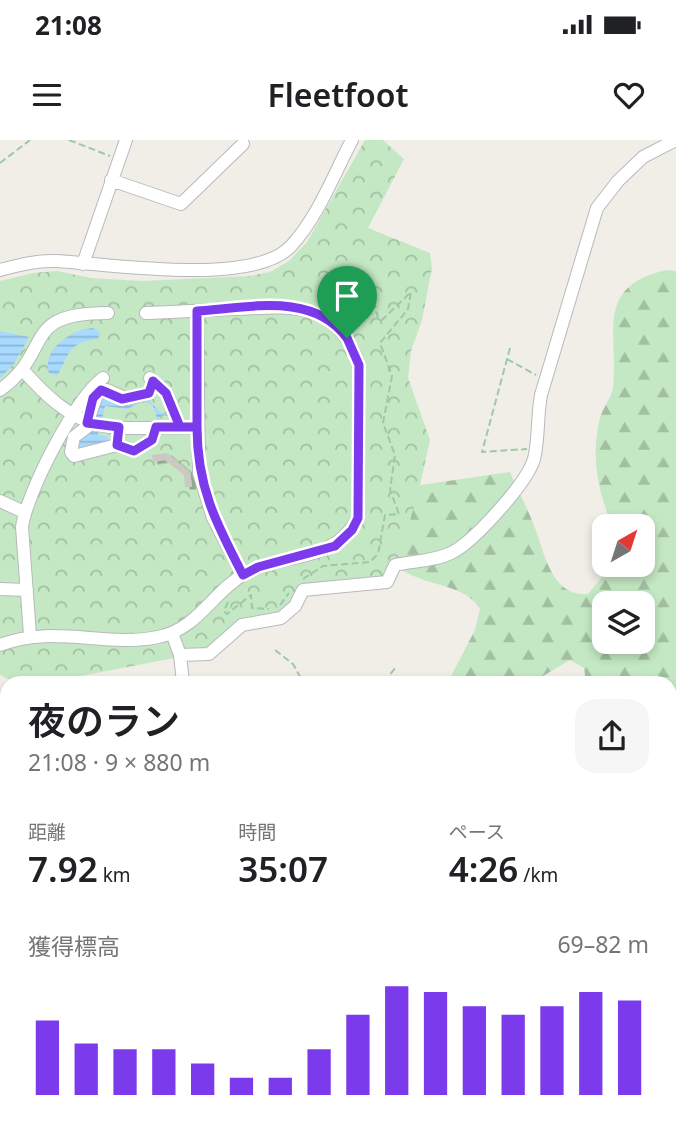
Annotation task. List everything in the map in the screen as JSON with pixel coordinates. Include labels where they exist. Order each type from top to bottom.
[{"type":"street","points":[[83,264],[117,159],[126,140]]},
{"type":"street","points":[[0,270],[34,262],[153,270],[244,266],[280,256],[300,234],[352,140]]},
{"type":"street","points":[[180,655],[209,654],[242,625],[281,618],[295,606],[303,590],[387,582],[395,565],[451,553],[515,493],[531,467],[536,418],[597,208],[618,181],[643,157],[676,140]]},
{"type":"street","points":[[111,180],[181,204],[241,141]]},
{"type":"street","points":[[0,645],[30,635],[145,638],[172,633],[198,617],[243,575],[258,567],[335,546],[352,530],[358,518],[359,365],[347,338],[323,315],[300,307],[146,313]]},
{"type":"street","points":[[197,311],[199,473],[205,497],[243,575]]},
{"type":"street","points":[[0,390],[22,369],[40,336],[55,321],[71,314],[108,313]]},
{"type":"street","points":[[22,369],[51,402],[73,417],[89,423],[119,427],[197,427]]},
{"type":"street","points":[[30,635],[24,512],[33,489],[85,394],[103,378]]},
{"type":"street","points":[[156,427],[155,437],[137,450],[117,445],[74,456],[71,452],[74,437],[89,423],[93,398],[101,390],[127,400],[149,393],[151,379],[166,393],[180,427]]},
{"type":"street","points":[[117,445],[119,427]]},
{"type":"street","points":[[0,501],[24,512]]},
{"type":"street","points":[[0,589],[27,590]]},
{"type":"street","points":[[172,633],[180,655],[182,676]]},
{"type":"path","points":[[0,163],[30,140]]},
{"type":"path","points":[[69,140],[117,159]]},
{"type":"path","points":[[300,582],[307,574],[323,566],[370,562],[377,554],[385,515],[399,514],[390,490],[395,455],[383,423],[392,376],[380,343],[408,309],[411,292],[382,320],[378,318],[374,300],[370,300],[347,338]]},
{"type":"path","points":[[510,348],[482,452],[535,448]]},
{"type":"path","points":[[507,359],[546,380]]},
{"type":"path","points":[[221,593],[228,599],[224,611],[227,614],[251,595],[252,608],[267,606],[275,612],[290,592]]},
{"type":"path","points":[[275,650],[293,664],[300,676]]},
{"type":"path","points":[[389,676],[396,667]]},
{"type":"green space","points":[[365,140],[383,140],[404,159],[368,228],[430,253],[432,268],[422,320],[411,351],[408,378],[430,440],[419,490],[391,584],[304,592],[296,609],[252,625],[221,649],[81,676],[0,675],[0,281],[33,273],[57,271],[91,278],[143,281],[249,276],[270,272],[289,261],[307,242]]},
{"type":"green space","points":[[666,270],[676,271],[676,676],[585,676],[584,668],[570,660],[543,676],[451,676],[475,630],[480,609],[461,592],[390,565],[393,489],[510,472],[547,562],[558,582],[566,589],[588,594],[601,578],[655,577],[655,514],[608,514],[597,475],[597,435],[600,417],[613,387],[614,315],[628,288],[643,278]]},
{"type":"water","points":[[93,328],[100,332],[98,339],[75,346],[57,376],[49,373],[48,364],[54,348],[68,336]]},
{"type":"water","points":[[0,331],[29,337],[14,364],[0,378]]},
{"type":"water","points":[[108,396],[122,404],[148,399],[159,411],[170,416],[161,415],[158,421],[153,406],[144,401],[127,409],[105,406],[98,435],[106,436],[111,441],[76,453],[76,438],[101,397]]},
{"type":"building","points":[[167,453],[190,472],[192,487],[185,487],[184,475],[165,460],[153,462],[152,455]]},
{"type":"route","points":[[347,338],[323,315],[300,307],[197,311],[197,427],[156,427],[156,435],[152,440],[134,451],[117,445],[119,427],[87,423],[93,398],[101,390],[107,390],[127,400],[144,392],[149,393],[153,381],[170,399],[180,427],[197,427],[197,456],[205,497],[243,575],[274,562],[323,551],[335,546],[352,530],[360,506],[359,365],[347,338]]}]
